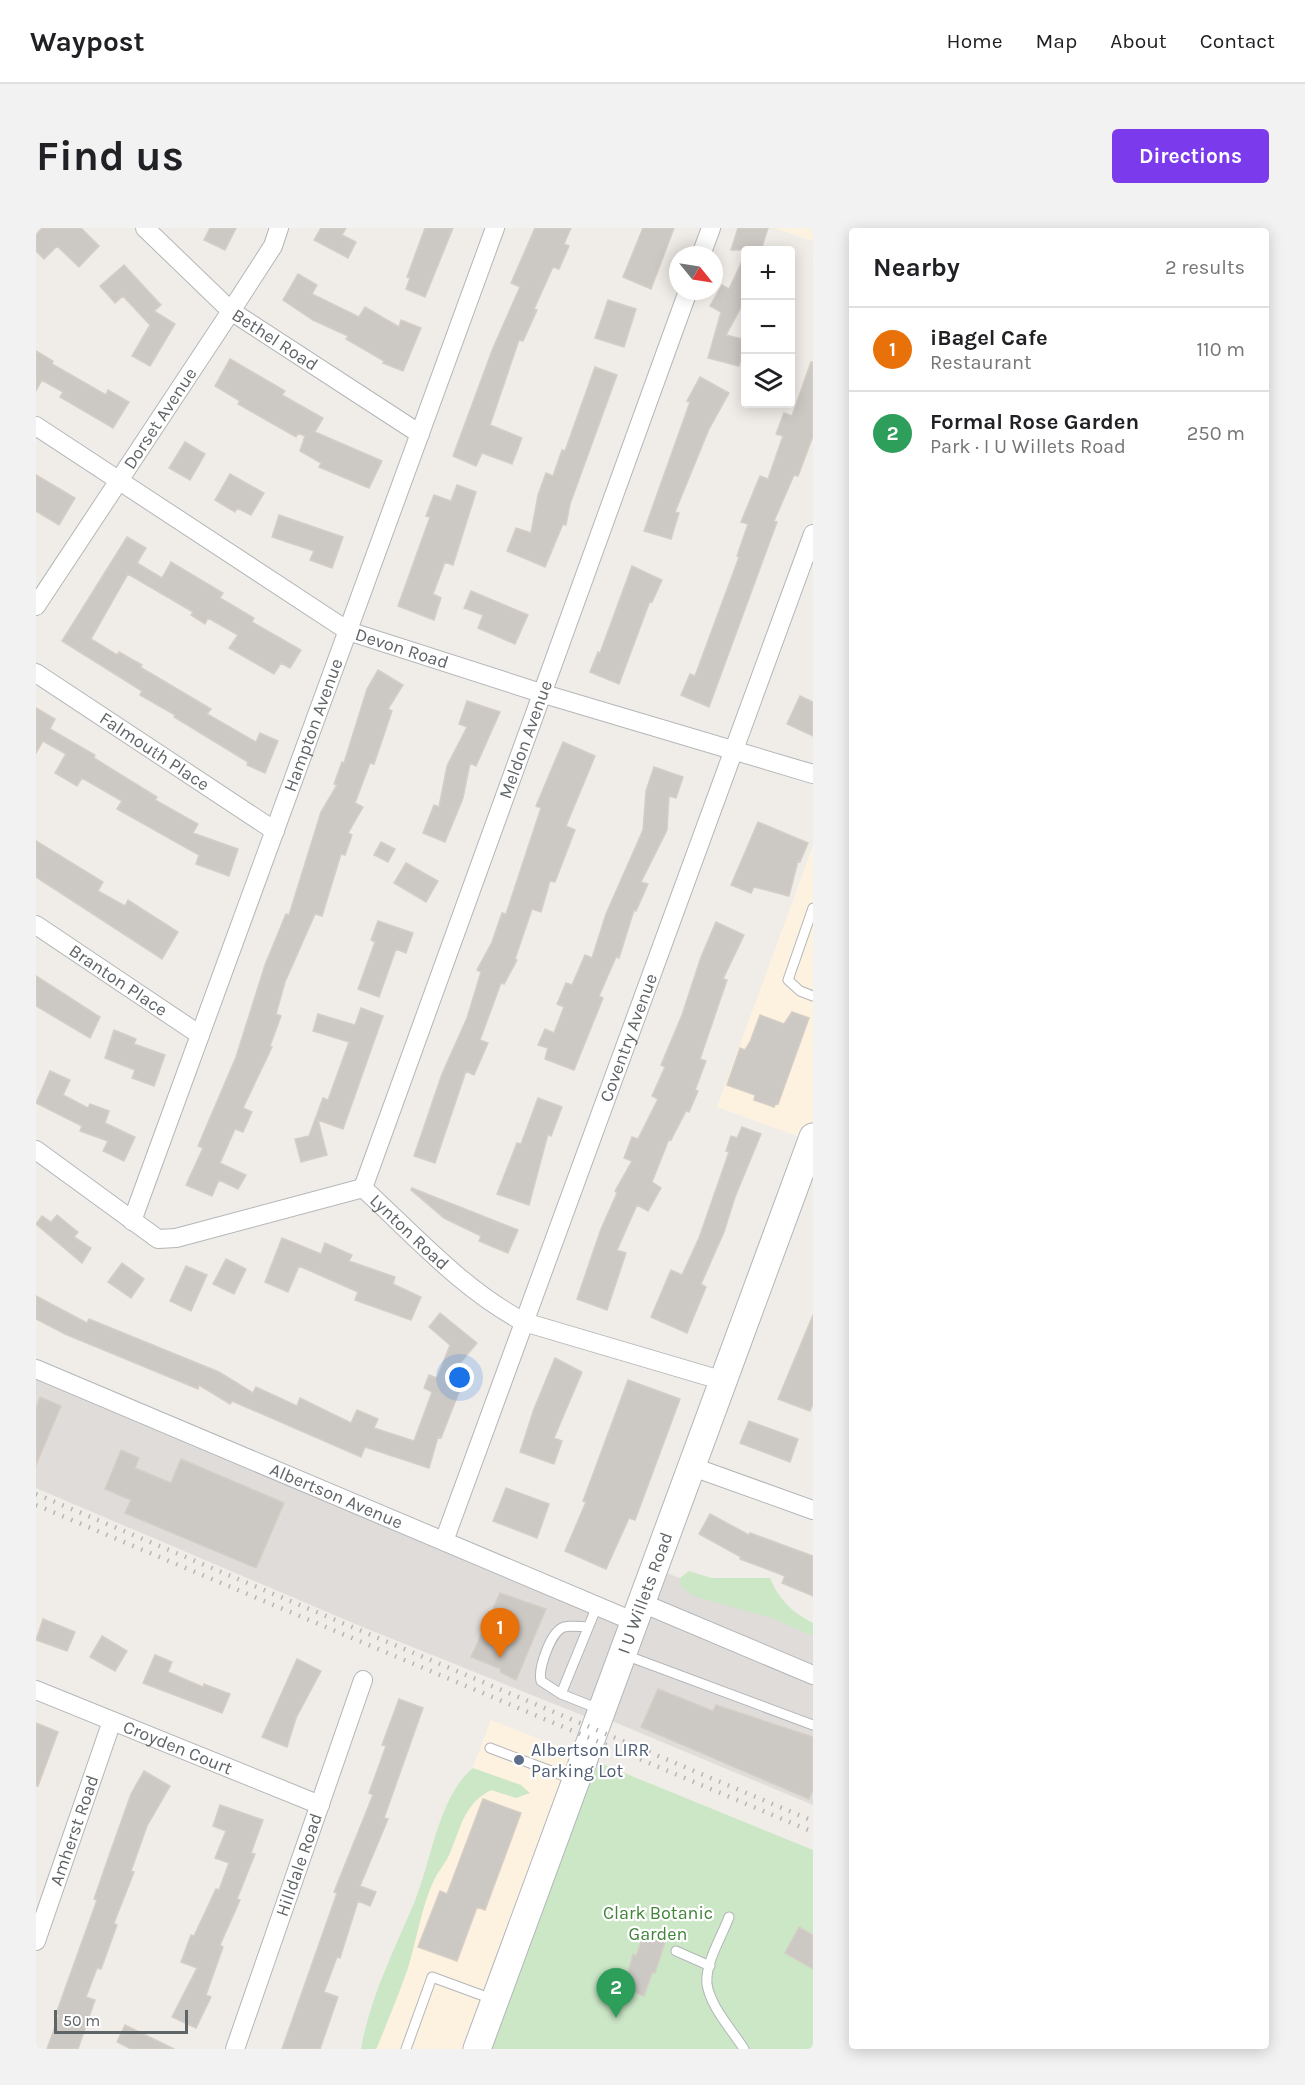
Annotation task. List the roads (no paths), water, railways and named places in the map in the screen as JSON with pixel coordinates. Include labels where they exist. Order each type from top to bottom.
[{"type":"main road","name":"I U Willets Road","points":[[477,2049],[813,1137]]},
{"type":"street","name":"Bethel Road","points":[[145,228],[231,311],[420,434]]},
{"type":"street","name":"Dorset Avenue","points":[[36,606],[273,246],[279,228]]},
{"type":"street","name":"Hampton Avenue","points":[[132,1221],[495,228]]},
{"type":"street","points":[[704,246],[711,228]]},
{"type":"street","name":"Meldon Avenue","points":[[363,1188],[685,300]]},
{"type":"street","name":"Devon Road","points":[[36,426],[348,631],[542,693],[813,774]]},
{"type":"street","name":"Coventry Avenue","points":[[444,1541],[813,534]]},
{"type":"street","name":"Falmouth Place","points":[[36,673],[275,831]]},
{"type":"street","name":"Branton Place","points":[[36,925],[200,1035]]},
{"type":"street","name":"Lynton Road","points":[[36,1150],[158,1239],[176,1238],[363,1188],[476,1292],[499,1309],[525,1322],[724,1381]]},
{"type":"street","name":"Albertson Avenue","points":[[36,1369],[597,1606],[639,1612],[813,1675]]},
{"type":"street","points":[[693,1467],[813,1510]]},
{"type":"street","name":"Hilldale Road","points":[[236,2049],[363,1680]]},
{"type":"street","name":"Croyden Court","points":[[36,1690],[320,1805]]},
{"type":"street","name":"Amherst Road","points":[[36,1941],[112,1721]]},
{"type":"lane","points":[[813,908],[788,980],[800,991],[813,996]]},
{"type":"lane","points":[[561,1694],[597,1606]]},
{"type":"lane","points":[[588,1627],[566,1626],[556,1631],[539,1671],[541,1681],[561,1694],[602,1710]]},
{"type":"lane","points":[[623,1654],[813,1725]]},
{"type":"lane","points":[[490,1748],[576,1780]]},
{"type":"lane","points":[[729,1917],[710,1966],[707,1983],[710,1995],[744,2049]]},
{"type":"lane","points":[[676,1951],[710,1966]]},
{"type":"lane","points":[[406,2049],[432,1977],[495,2000]]},
{"type":"railway","points":[[36,1494],[813,1821]]},
{"type":"railway","points":[[36,1505],[813,1832]]},
{"type":"place","name":"iBagel Cafe","points":[[500,1658]]},
{"type":"place","name":"Albertson LIRR Parking Lot","points":[[519,1760]]},
{"type":"place","name":"Formal Rose Garden","points":[[616,2018]]},
{"type":"park label","name":"Clark Botanic Garden","points":[[658,1923]]}]
